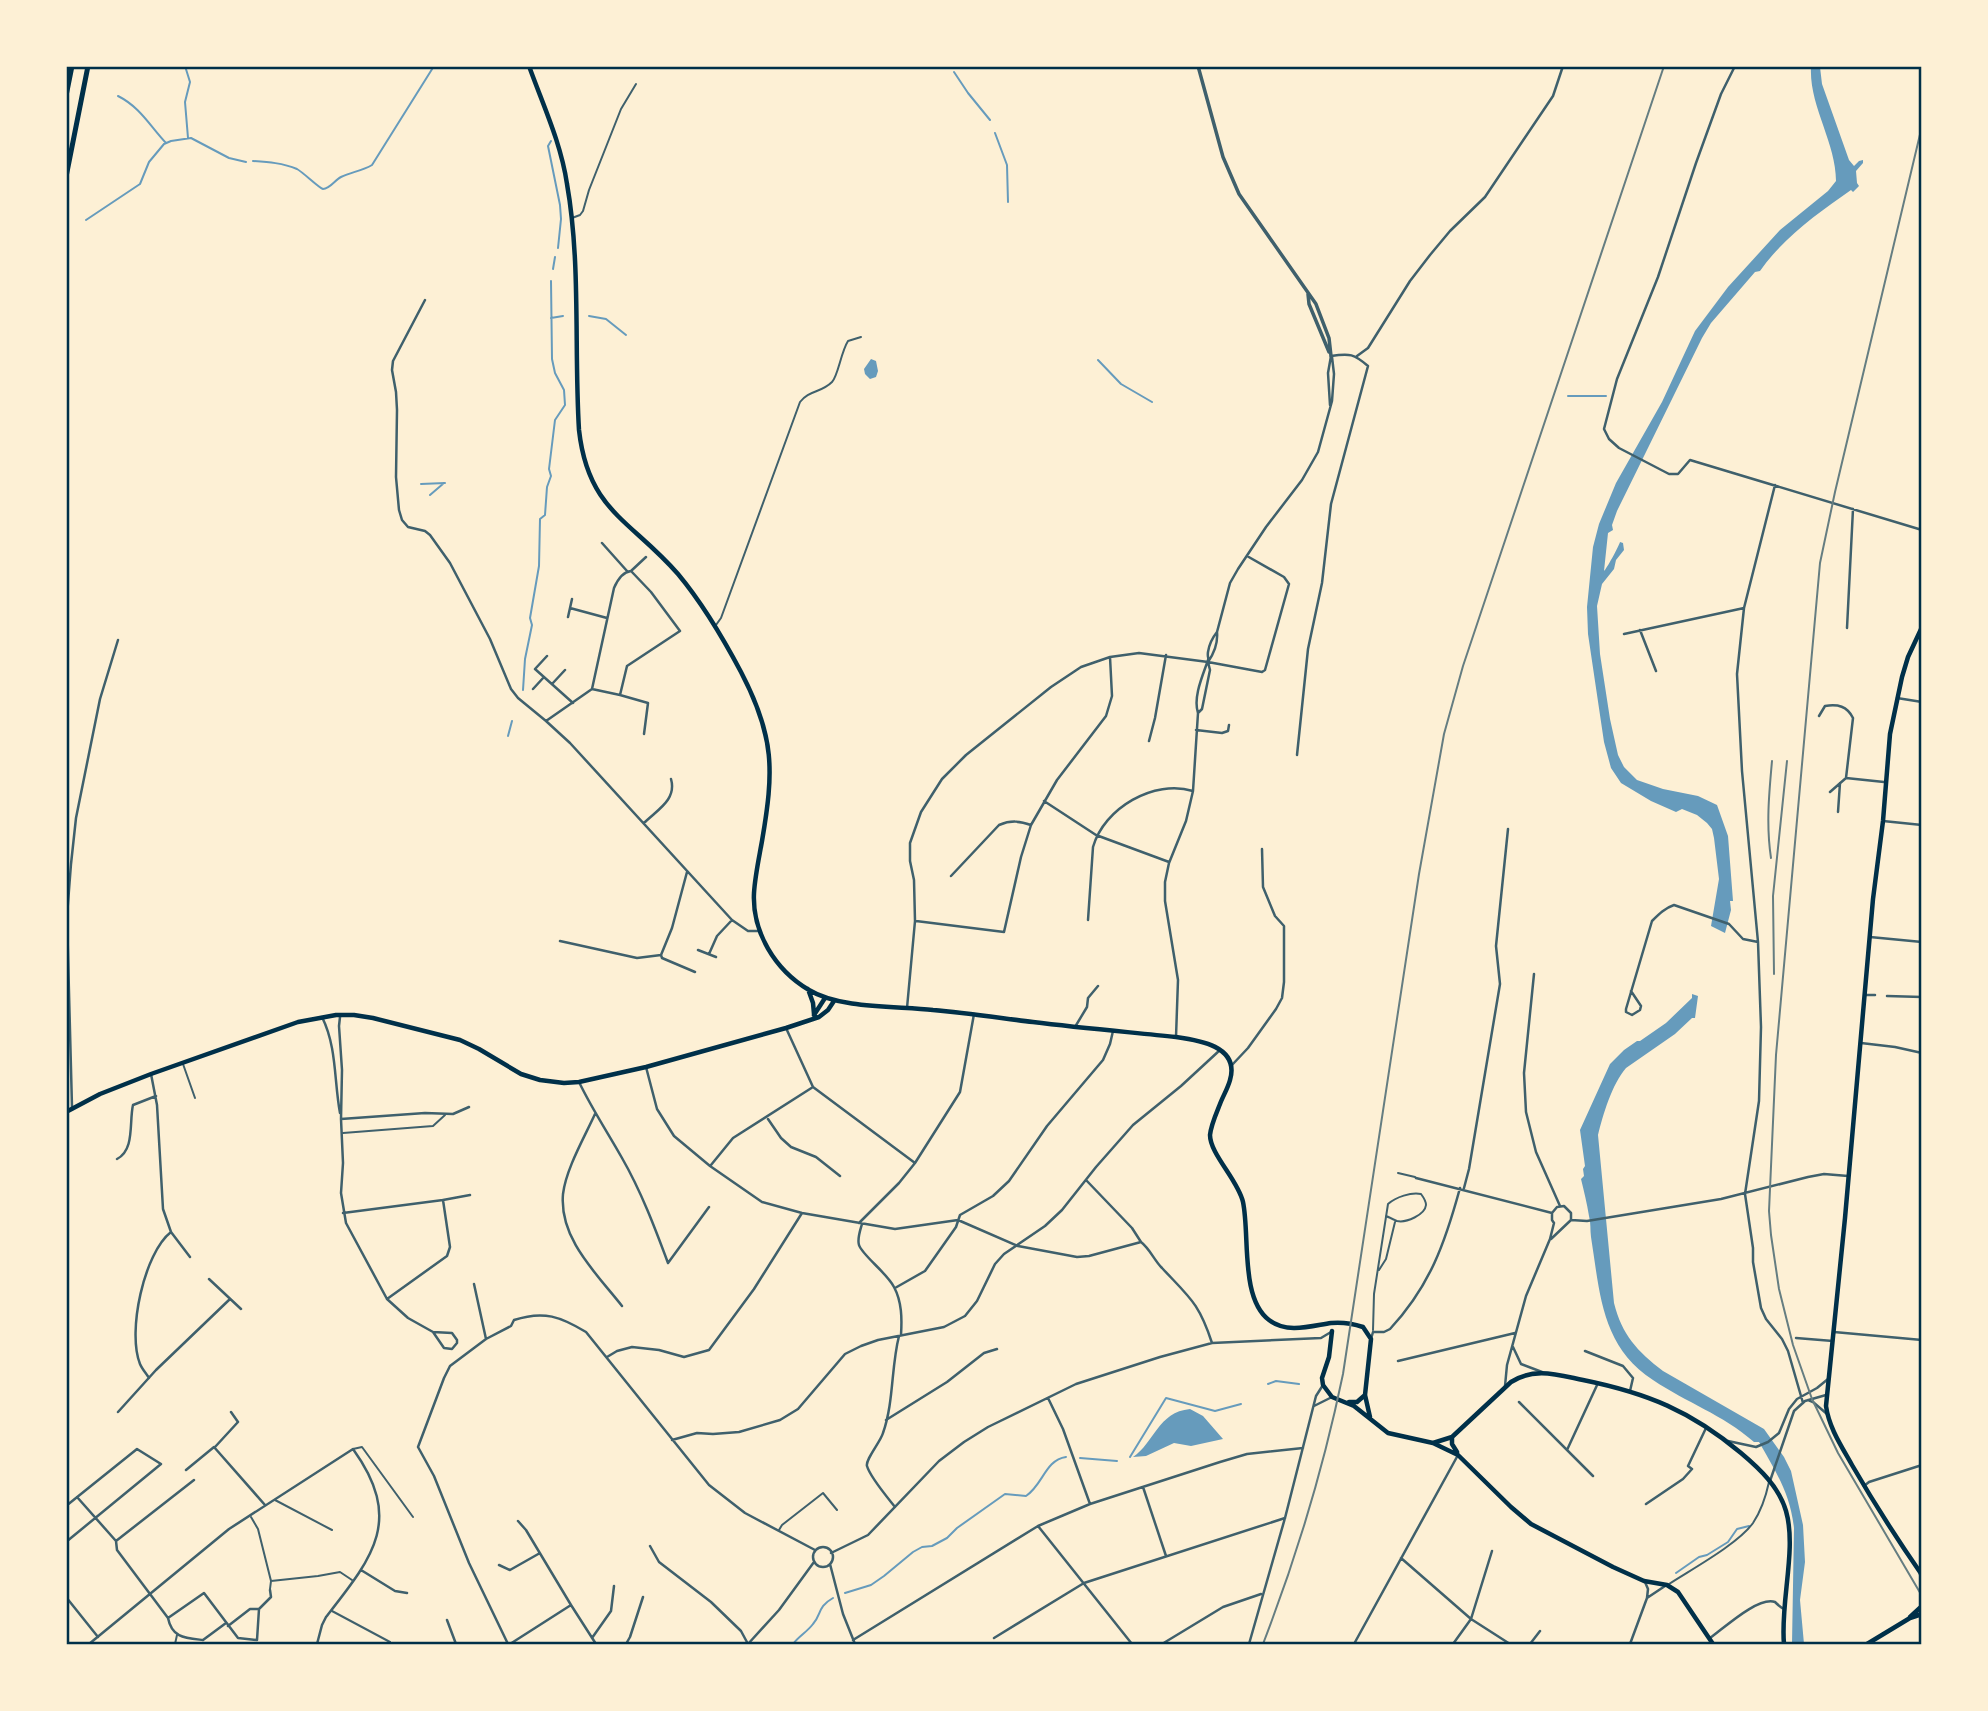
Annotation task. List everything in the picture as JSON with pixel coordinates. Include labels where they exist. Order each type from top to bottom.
[{"type":"highway","points":[[66,96],[72,66]]},
{"type":"highway","points":[[66,177],[88,66]]},
{"type":"main road","points":[[529,66],[548,116],[567,183],[571,219],[579,430],[590,476],[607,505],[693,593],[715,626],[749,688],[767,739],[771,765],[770,793],[754,891],[754,908],[765,946],[807,989],[825,998],[1176,1037],[1203,1041],[1220,1050],[1226,1055],[1231,1066],[1230,1080],[1210,1135],[1216,1152],[1241,1195],[1251,1284],[1257,1303],[1265,1317],[1280,1326],[1295,1329],[1334,1323],[1363,1327],[1371,1339],[1364,1395],[1370,1417]]},
{"type":"main road","points":[[1922,627],[1908,657],[1890,734],[1826,1395],[1827,1415],[1841,1446],[1921,1575],[1922,1581]]},
{"type":"main road","points":[[807,989],[813,1003],[813,1016]]},
{"type":"main road","points":[[69,1110],[100,1094],[151,1074],[298,1022],[322,1017],[341,1015],[373,1018],[460,1040],[517,1072],[540,1080],[564,1083],[646,1067],[786,1028],[813,1016],[825,998]]},
{"type":"main road","points":[[813,1016],[819,1017],[828,1010],[834,1000]]},
{"type":"main road","points":[[1346,1324],[1332,1331],[1329,1357],[1323,1373],[1323,1385],[1332,1397],[1348,1402],[1388,1433],[1433,1443],[1458,1455]]},
{"type":"main road","points":[[1322,1325],[1332,1331]]},
{"type":"main road","points":[[1433,1443],[1452,1437],[1518,1377],[1542,1372],[1630,1391],[1675,1409],[1707,1427],[1760,1469],[1781,1498],[1786,1511],[1789,1528],[1784,1644]]},
{"type":"main road","points":[[1348,1402],[1357,1402],[1364,1395]]},
{"type":"main road","points":[[1452,1437],[1452,1444],[1458,1455],[1531,1524],[1613,1567],[1644,1581],[1667,1585],[1678,1592],[1713,1644]]},
{"type":"main road","points":[[1867,1644],[1910,1618],[1920,1609],[1922,1599]]},
{"type":"street","points":[[1198,66],[1223,157],[1239,194],[1324,319],[1334,374],[1331,405],[1321,443],[1312,464],[1266,527],[1230,583],[1214,654],[1208,662]]},
{"type":"street","points":[[1357,356],[1368,348],[1410,281],[1450,231],[1485,197],[1553,96],[1563,66]]},
{"type":"street","points":[[1735,66],[1721,94],[1667,253],[1617,379],[1604,429],[1609,439],[1619,448],[1668,474],[1678,474],[1690,460],[1922,530]]},
{"type":"street","points":[[571,219],[583,211],[621,109],[636,84]]},
{"type":"street","points":[[1307,292],[1309,304],[1331,356]]},
{"type":"street","points":[[425,300],[393,361],[392,370],[396,401],[399,510],[402,520],[408,527],[425,531],[450,563],[490,639],[511,689],[518,698],[570,743],[732,920],[748,931],[759,931]]},
{"type":"street","points":[[715,626],[721,618],[800,402],[806,394],[820,391],[835,380],[848,341],[861,337]]},
{"type":"street","points":[[1297,755],[1308,649],[1322,583],[1331,504],[1368,366],[1357,356],[1331,356]]},
{"type":"street","points":[[1775,485],[1744,608],[1737,674],[1742,771],[1758,942],[1761,1027],[1759,1101],[1745,1194],[1760,1304],[1766,1319],[1788,1351],[1803,1402]]},
{"type":"street","points":[[1847,628],[1853,509]]},
{"type":"street","points":[[602,543],[651,592],[680,631],[626,666],[620,695]]},
{"type":"street","points":[[907,1008],[915,921],[910,843],[921,812],[942,779],[966,755],[1051,687],[1081,667],[1110,657],[1139,653],[1166,655],[1259,673],[1265,670],[1289,584],[1284,577],[1247,556]]},
{"type":"street","points":[[547,721],[592,689],[614,588],[617,582],[646,557]]},
{"type":"street","points":[[568,617],[572,599]]},
{"type":"street","points":[[570,608],[607,618]]},
{"type":"street","points":[[1624,634],[1744,608]]},
{"type":"street","points":[[1640,630],[1656,671]]},
{"type":"street","points":[[69,1110],[67,916],[71,864],[76,818],[98,708],[118,640]]},
{"type":"street","points":[[1149,741],[1166,655]]},
{"type":"street","points":[[547,656],[535,669],[573,703]]},
{"type":"street","points":[[915,921],[1004,932],[1031,825],[1057,780],[1106,716],[1112,696],[1110,657]]},
{"type":"street","points":[[1176,1037],[1178,980],[1164,890],[1169,863],[1186,821],[1193,791],[1196,730],[1210,670],[1208,662]]},
{"type":"street","points":[[552,684],[565,670]]},
{"type":"street","points":[[533,689],[544,677]]},
{"type":"street","points":[[592,689],[649,703],[644,734]]},
{"type":"street","points":[[1897,698],[1922,702]]},
{"type":"street","points":[[1819,716],[1825,706],[1840,706],[1847,708],[1853,718],[1846,778],[1830,792]]},
{"type":"street","points":[[1196,730],[1224,733],[1228,731],[1229,725]]},
{"type":"street","points":[[1846,778],[1886,782]]},
{"type":"street","points":[[644,823],[668,801],[673,786],[671,779]]},
{"type":"street","points":[[1838,812],[1840,783]]},
{"type":"street","points":[[1088,920],[1091,863],[1096,835],[1116,812],[1143,796],[1173,789],[1193,791]]},
{"type":"street","points":[[1044,801],[1096,835],[1169,863]]},
{"type":"street","points":[[951,876],[999,825],[1021,821],[1031,825]]},
{"type":"street","points":[[1883,821],[1922,825]]},
{"type":"street","points":[[1373,1332],[1390,1329],[1421,1291],[1446,1237],[1469,1169],[1500,984],[1496,946],[1508,829]]},
{"type":"street","points":[[1231,1066],[1248,1048],[1282,998],[1284,926],[1275,916],[1263,887],[1262,849]]},
{"type":"street","points":[[661,955],[672,928],[687,872]]},
{"type":"street","points":[[1632,990],[1641,1006],[1640,1010],[1632,1015],[1626,1012],[1626,1009],[1652,921],[1659,913],[1674,905],[1729,923],[1743,940],[1758,942]]},
{"type":"street","points":[[709,954],[717,936],[732,920]]},
{"type":"street","points":[[1870,937],[1922,942]]},
{"type":"street","points":[[560,941],[636,958],[661,955]]},
{"type":"street","points":[[698,950],[716,957]]},
{"type":"street","points":[[661,955],[695,972]]},
{"type":"street","points":[[1534,974],[1524,1073],[1526,1112],[1536,1153],[1560,1206],[1569,1210],[1571,1220]]},
{"type":"street","points":[[1075,1027],[1087,1007],[1088,998],[1098,986]]},
{"type":"street","points":[[1865,995],[1875,995]]},
{"type":"street","points":[[1887,996],[1922,997]]},
{"type":"street","points":[[895,1507],[867,1466],[867,1462],[884,1432],[900,1336],[900,1304],[895,1288],[859,1245],[860,1223],[915,1163],[960,1092],[974,1014]]},
{"type":"street","points":[[341,1015],[341,1119]]},
{"type":"street","points":[[322,1017],[329,1034],[341,1119],[343,1213],[387,1299],[408,1318],[433,1332],[452,1333],[457,1343],[452,1349],[444,1348],[433,1332]]},
{"type":"street","points":[[786,1028],[813,1087],[915,1163]]},
{"type":"street","points":[[895,1288],[925,1271],[956,1227],[960,1215],[993,1196],[1009,1181],[1047,1126],[1094,1073],[1103,1060],[1113,1031]]},
{"type":"street","points":[[1861,1043],[1922,1053]]},
{"type":"street","points":[[672,1440],[696,1433],[739,1432],[780,1420],[798,1409],[845,1354],[861,1346],[944,1327],[965,1316],[977,1301],[995,1264],[1004,1254],[1045,1226],[1062,1210],[1133,1125],[1220,1050]]},
{"type":"street","points":[[183,1063],[195,1098]]},
{"type":"street","points":[[646,1067],[657,1109],[674,1136],[710,1166],[761,1202],[802,1213],[895,1229],[958,1220],[1018,1246],[1077,1257],[1141,1242]]},
{"type":"street","points":[[151,1074],[156,1096],[163,1209],[172,1232],[190,1257]]},
{"type":"street","points":[[579,1082],[645,1203],[668,1264],[709,1207]]},
{"type":"street","points":[[710,1166],[733,1138],[813,1087]]},
{"type":"street","points":[[117,1159],[127,1150],[133,1105],[156,1096]]},
{"type":"street","points":[[341,1119],[453,1114],[469,1107]]},
{"type":"street","points":[[342,1133],[433,1126],[444,1118],[445,1114]]},
{"type":"street","points":[[595,1114],[567,1176],[563,1196],[565,1220],[568,1232],[586,1261],[622,1306]]},
{"type":"street","points":[[767,1118],[791,1147],[816,1157],[840,1176]]},
{"type":"street","points":[[1398,1173],[1552,1213]]},
{"type":"street","points":[[1550,1239],[1571,1220],[1587,1221],[1745,1194],[1824,1174],[1848,1176]]},
{"type":"street","points":[[1086,1180],[1132,1228],[1164,1270],[1194,1302],[1212,1343]]},
{"type":"street","points":[[1371,1339],[1380,1252],[1386,1216],[1388,1205],[1391,1201],[1415,1193],[1421,1194],[1426,1201],[1423,1212],[1404,1221],[1396,1221],[1386,1216]]},
{"type":"street","points":[[343,1213],[470,1195]]},
{"type":"street","points":[[387,1299],[447,1255],[450,1247],[443,1200]]},
{"type":"street","points":[[1504,1387],[1507,1364],[1526,1296],[1550,1239],[1554,1223],[1552,1213],[1560,1206]]},
{"type":"street","points":[[607,1357],[632,1347],[659,1350],[684,1357],[709,1350],[754,1289],[802,1213]]},
{"type":"street","points":[[1379,1270],[1386,1259],[1396,1221]]},
{"type":"street","points":[[1554,1223],[1563,1227]]},
{"type":"street","points":[[149,1378],[140,1365],[136,1350],[138,1311],[147,1270],[160,1244],[172,1232]]},
{"type":"street","points":[[209,1279],[241,1309]]},
{"type":"street","points":[[474,1284],[486,1339]]},
{"type":"street","points":[[118,1412],[149,1378],[230,1300]]},
{"type":"street","points":[[571,1605],[508,1643],[469,1563],[434,1476],[418,1447],[450,1366],[486,1339],[511,1326],[514,1320],[530,1315],[548,1315],[567,1320],[586,1332],[709,1485],[739,1509],[815,1550],[823,1547],[831,1553],[830,1564],[843,1614],[854,1642],[1038,1526],[1090,1504],[1247,1454],[1303,1448]]},
{"type":"street","points":[[1363,1327],[1372,1321]]},
{"type":"street","points":[[831,1553],[868,1535],[939,1461],[964,1442],[988,1427],[1076,1384],[1212,1343],[1321,1338],[1332,1331]]},
{"type":"street","points":[[1834,1332],[1922,1339]]},
{"type":"street","points":[[1398,1361],[1515,1333]]},
{"type":"street","points":[[1321,1338],[1331,1346]]},
{"type":"street","points":[[1796,1338],[1833,1341]]},
{"type":"street","points":[[1513,1347],[1521,1364],[1542,1372]]},
{"type":"street","points":[[886,1420],[947,1382],[984,1353],[996,1349]]},
{"type":"street","points":[[1585,1351],[1623,1366],[1633,1378],[1630,1391]]},
{"type":"street","points":[[1725,1440],[1756,1447],[1774,1438],[1782,1429],[1789,1409],[1800,1396],[1828,1379]]},
{"type":"street","points":[[1567,1450],[1598,1383]]},
{"type":"street","points":[[1250,1644],[1316,1396],[1323,1385]]},
{"type":"street","points":[[1647,1598],[1737,1539],[1753,1523],[1765,1499],[1794,1411],[1803,1402],[1826,1395]]},
{"type":"street","points":[[1314,1406],[1332,1397]]},
{"type":"street","points":[[1048,1398],[1063,1429],[1090,1504]]},
{"type":"street","points":[[1808,1400],[1827,1415]]},
{"type":"street","points":[[1519,1402],[1592,1476]]},
{"type":"street","points":[[186,1470],[238,1422],[231,1412]]},
{"type":"street","points":[[1646,1504],[1683,1479],[1692,1469],[1688,1466],[1707,1427]]},
{"type":"street","points":[[214,1447],[265,1505]]},
{"type":"street","points":[[89,1644],[229,1529],[353,1449],[362,1447],[413,1517]]},
{"type":"street","points":[[66,1506],[137,1449],[161,1464],[66,1542]]},
{"type":"street","points":[[317,1644],[322,1625],[361,1570],[377,1538],[379,1508],[373,1481],[353,1449]]},
{"type":"street","points":[[1354,1644],[1458,1455]]},
{"type":"street","points":[[1864,1486],[1922,1465]]},
{"type":"street","points":[[116,1542],[194,1480]]},
{"type":"street","points":[[1143,1487],[1166,1556]]},
{"type":"street","points":[[779,1531],[782,1525],[822,1493],[837,1510]]},
{"type":"street","points":[[77,1497],[116,1542],[117,1550],[169,1618],[170,1626],[177,1635],[203,1640],[250,1609],[259,1609]]},
{"type":"street","points":[[274,1500],[332,1530]]},
{"type":"street","points":[[169,1618],[204,1593],[238,1638],[257,1640],[259,1609],[271,1597],[271,1581],[258,1529],[249,1515]]},
{"type":"street","points":[[994,1638],[1084,1583],[1285,1518]]},
{"type":"street","points":[[518,1521],[596,1644]]},
{"type":"street","points":[[1038,1526],[1132,1644]]},
{"type":"street","points":[[650,1546],[659,1562],[711,1602],[741,1631],[748,1644],[779,1610],[814,1562],[815,1550]]},
{"type":"street","points":[[1453,1644],[1471,1619],[1492,1551]]},
{"type":"street","points":[[499,1565],[510,1570],[540,1552]]},
{"type":"street","points":[[1401,1558],[1471,1619],[1510,1644]]},
{"type":"street","points":[[814,1562],[824,1567],[830,1564]]},
{"type":"street","points":[[361,1570],[395,1591],[407,1593]]},
{"type":"street","points":[[271,1581],[340,1572],[353,1581]]},
{"type":"street","points":[[1630,1644],[1647,1598],[1648,1589],[1644,1581]]},
{"type":"street","points":[[592,1638],[611,1611],[614,1586]]},
{"type":"street","points":[[1162,1644],[1223,1607],[1263,1594]]},
{"type":"street","points":[[66,1597],[98,1637]]},
{"type":"street","points":[[626,1644],[643,1597]]},
{"type":"street","points":[[1709,1639],[1763,1602],[1774,1602],[1784,1609]]},
{"type":"street","points":[[331,1611],[390,1642]]},
{"type":"street","points":[[447,1620],[456,1644]]},
{"type":"street","points":[[1530,1644],[1540,1631]]},
{"type":"street","points":[[175,1644],[177,1635]]},
{"type":"water","points":[[1811,67],[1820,67],[1822,84],[1849,160],[1854,166],[1863,160],[1856,171],[1859,186],[1790,237],[1711,323],[1617,511],[1613,530],[1608,533],[1604,571],[1620,542],[1623,543],[1624,550],[1602,584],[1597,606],[1600,654],[1610,719],[1618,755],[1624,767],[1637,780],[1663,789],[1698,796],[1717,805],[1728,836],[1733,901],[1730,901],[1731,910],[1725,933],[1711,926],[1719,879],[1712,829],[1697,815],[1682,809],[1676,812],[1621,783],[1611,768],[1604,742],[1588,634],[1587,607],[1593,547],[1599,524],[1616,483],[1662,402],[1695,331],[1728,287],[1780,230],[1828,191],[1836,181],[1832,152],[1814,96]]},
{"type":"water","points":[[871,359],[876,361],[878,371],[876,377],[870,379],[864,369]]},
{"type":"water","points":[[1692,994],[1698,996],[1695,1018],[1626,1068],[1612,1091],[1598,1135],[1614,1303],[1626,1333],[1646,1356],[1663,1371],[1764,1429],[1784,1457],[1791,1471],[1803,1525],[1805,1562],[1800,1600],[1804,1644],[1792,1644],[1794,1528],[1786,1493],[1771,1463],[1759,1442],[1754,1442],[1730,1424],[1653,1380],[1636,1366],[1613,1335],[1597,1278],[1590,1219],[1581,1179],[1585,1166],[1580,1130],[1610,1064],[1624,1050],[1666,1023],[1692,998]]},
{"type":"water","points":[[1190,1409],[1203,1416],[1223,1439],[1191,1446],[1174,1443],[1146,1456],[1133,1457],[1163,1422],[1179,1411]]},
{"type":"waterway","points":[[185,66],[190,82],[185,102],[188,138]]},
{"type":"waterway","points":[[253,161],[297,169],[323,189],[341,177],[372,165],[434,66]]},
{"type":"waterway","points":[[954,72],[990,120]]},
{"type":"waterway","points":[[118,96],[139,111],[166,143]]},
{"type":"waterway","points":[[995,133],[1007,165],[1008,202]]},
{"type":"waterway","points":[[86,220],[140,184],[149,162],[164,144],[171,141],[191,138],[229,158],[246,162]]},
{"type":"waterway","points":[[551,141],[548,146],[561,219],[558,248]]},
{"type":"waterway","points":[[553,269],[555,257]]},
{"type":"waterway","points":[[523,690],[525,659],[532,625],[530,618],[539,566],[540,519],[545,515],[547,487],[551,476],[549,469],[555,420],[565,405],[564,390],[555,373],[552,359],[551,281]]},
{"type":"waterway","points":[[551,318],[563,316]]},
{"type":"waterway","points":[[589,316],[606,319],[626,335]]},
{"type":"waterway","points":[[1098,360],[1121,384],[1152,402]]},
{"type":"waterway","points":[[1568,396],[1606,396]]},
{"type":"waterway","points":[[430,495],[444,483]]},
{"type":"waterway","points":[[421,484],[445,483]]},
{"type":"waterway","points":[[508,736],[512,721]]},
{"type":"waterway","points":[[1268,1384],[1276,1381],[1299,1384]]},
{"type":"waterway","points":[[1130,1457],[1166,1398],[1215,1411],[1241,1404]]},
{"type":"waterway","points":[[845,1593],[871,1585],[913,1552],[947,1538],[1005,1494],[1026,1496],[1053,1463],[1066,1457]]},
{"type":"waterway","points":[[1080,1458],[1117,1461]]},
{"type":"waterway","points":[[1676,1573],[1728,1542],[1737,1529],[1749,1526]]},
{"type":"waterway","points":[[793,1644],[813,1624],[824,1604],[833,1598]]},
{"type":"railway","points":[[1263,1644],[1309,1510],[1343,1374],[1419,874],[1444,734],[1463,666],[1664,66]]},
{"type":"railway","points":[[1922,126],[1820,563],[1776,1055],[1769,1211],[1779,1289],[1793,1345],[1812,1399],[1838,1453],[1922,1596]]},
{"type":"railway","points":[[1771,858],[1768,822],[1772,761]]},
{"type":"railway","points":[[1774,974],[1773,896],[1787,761]]}]
